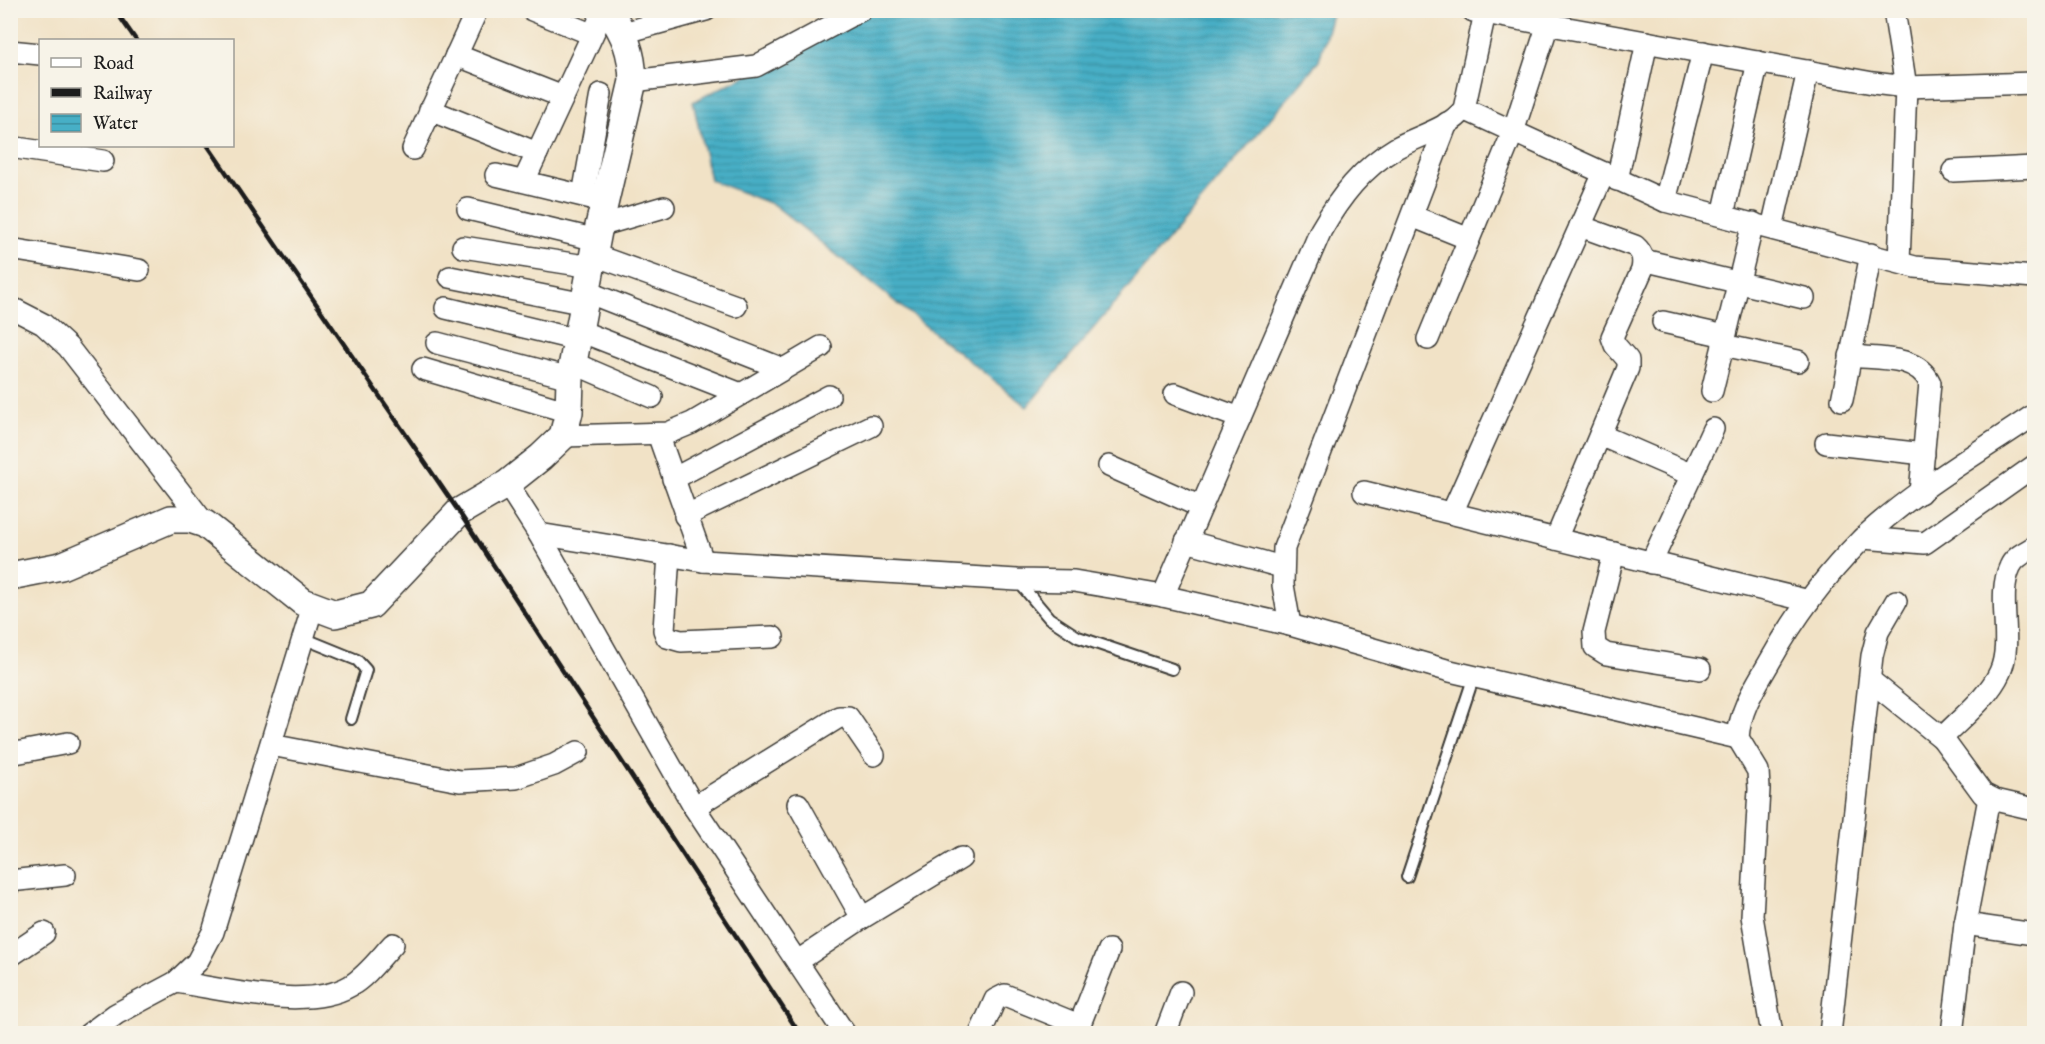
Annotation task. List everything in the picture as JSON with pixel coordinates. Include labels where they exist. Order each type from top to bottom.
[{"type":"street","points":[[413,149],[477,10]]},
{"type":"street","points":[[532,10],[591,34]]},
{"type":"street","points":[[524,181],[604,10]]},
{"type":"street","points":[[10,307],[43,324],[68,347],[205,524],[303,603],[335,614],[371,604],[459,512],[507,484],[541,458],[566,424],[575,353],[593,247],[633,81],[632,56],[623,33],[609,10]]},
{"type":"street","points":[[623,33],[706,10]]},
{"type":"street","points":[[1894,10],[1906,87],[1899,262]]},
{"type":"street","points":[[633,81],[756,66],[858,11]]},
{"type":"street","points":[[1162,596],[1321,230],[1336,204],[1366,169],[1394,149],[1457,119],[1464,109],[1479,12],[1906,87],[2034,83]]},
{"type":"street","points":[[1428,339],[1514,132],[1548,24]]},
{"type":"street","points":[[1452,513],[1580,226],[1610,176],[1647,42]]},
{"type":"street","points":[[10,51],[39,54]]},
{"type":"street","points":[[1665,201],[1703,52]]},
{"type":"street","points":[[456,55],[563,97]]},
{"type":"street","points":[[1723,215],[1758,62]]},
{"type":"street","points":[[1712,391],[1738,284],[1762,225],[1808,71]]},
{"type":"street","points":[[593,247],[601,94]]},
{"type":"street","points":[[1464,109],[1665,201],[1915,267],[2034,278]]},
{"type":"street","points":[[430,110],[537,153]]},
{"type":"street","points":[[1290,625],[1282,567],[1284,548],[1447,123]]},
{"type":"street","points":[[10,147],[103,161]]},
{"type":"street","points":[[1953,171],[2034,167]]},
{"type":"street","points":[[496,175],[524,181],[593,247],[783,369]]},
{"type":"street","points":[[450,277],[593,247],[664,207]]},
{"type":"street","points":[[468,209],[593,247],[736,306]]},
{"type":"street","points":[[1412,216],[1469,239]]},
{"type":"street","points":[[1556,539],[1628,368],[1625,353],[1615,345],[1612,337],[1642,270],[1643,260],[1641,251],[1635,246],[1580,226]]},
{"type":"street","points":[[463,247],[593,247]]},
{"type":"street","points":[[10,249],[139,270]]},
{"type":"street","points":[[1842,399],[1871,254]]},
{"type":"street","points":[[1643,260],[1804,298]]},
{"type":"street","points":[[446,308],[575,353],[741,394]]},
{"type":"street","points":[[1663,322],[1798,361]]},
{"type":"street","points":[[437,343],[575,353],[652,397]]},
{"type":"street","points":[[423,369],[566,424],[658,434],[668,433],[692,423],[821,347]]},
{"type":"street","points":[[1850,356],[1905,362],[1925,372],[1930,383],[1920,493]]},
{"type":"street","points":[[1175,394],[1239,418]]},
{"type":"street","points":[[673,479],[829,396]]},
{"type":"street","points":[[1772,1034],[1752,916],[1758,771],[1738,738],[1743,709],[1782,638],[1824,580],[1863,538],[1920,493],[2034,415]]},
{"type":"street","points":[[685,516],[871,426]]},
{"type":"street","points":[[1652,563],[1713,429]]},
{"type":"street","points":[[658,434],[685,516],[703,561]]},
{"type":"street","points":[[1600,435],[1692,475]]},
{"type":"street","points":[[1826,443],[1924,454]]},
{"type":"street","points":[[1109,466],[1201,507]]},
{"type":"street","points":[[1863,538],[1925,543],[2034,466]]},
{"type":"street","points":[[507,484],[539,534],[694,807],[798,961],[844,1034]]},
{"type":"street","points":[[1364,492],[1809,601]]},
{"type":"street","points":[[10,576],[61,566],[171,519],[190,519],[205,524]]},
{"type":"street","points":[[539,534],[703,561],[1017,580],[1074,581],[1162,596],[1290,625],[1474,676],[1738,738]]},
{"type":"street","points":[[1186,541],[1282,567]]},
{"type":"street","points":[[1942,738],[1992,686],[2001,670],[2005,653],[2007,579],[2010,567],[2016,559],[2034,547]]},
{"type":"street","points":[[1614,553],[1594,632],[1595,647],[1606,654],[1700,669]]},
{"type":"street","points":[[669,555],[664,630],[667,637],[681,641],[774,637]]},
{"type":"street","points":[[1830,1034],[1872,656],[1878,632],[1896,601]]},
{"type":"street","points":[[89,1034],[116,1014],[176,982],[197,962],[213,933],[313,606]]},
{"type":"street","points":[[1871,681],[1942,738],[1989,798],[2034,809]]},
{"type":"street","points":[[694,807],[839,717],[848,717],[855,724],[874,755]]},
{"type":"street","points":[[10,754],[68,743]]},
{"type":"street","points":[[271,745],[460,781],[516,778],[554,765],[578,752]]},
{"type":"street","points":[[1952,1034],[1965,924],[1989,798]]},
{"type":"street","points":[[798,804],[862,918]]},
{"type":"street","points":[[798,961],[862,918],[961,858]]},
{"type":"street","points":[[10,881],[65,875]]},
{"type":"street","points":[[1965,924],[2034,934]]},
{"type":"street","points":[[10,956],[44,933]]},
{"type":"street","points":[[176,982],[301,999],[325,997],[351,986],[393,944]]},
{"type":"street","points":[[981,1034],[995,1000],[1005,995],[1078,1029],[1109,950]]},
{"type":"street","points":[[1164,1034],[1181,992]]},
{"type":"lane","points":[[1017,580],[1049,618],[1078,637],[1172,669]]},
{"type":"lane","points":[[303,638],[357,660],[366,670],[351,719]]},
{"type":"lane","points":[[1407,877],[1474,676]]},
{"type":"water","points":[[873,11],[1333,11],[1319,61],[1027,407],[774,205],[710,180],[693,102]]},
{"type":"railway","points":[[115,10],[135,39]]},
{"type":"railway","points":[[209,147],[459,512],[800,1034]]}]
